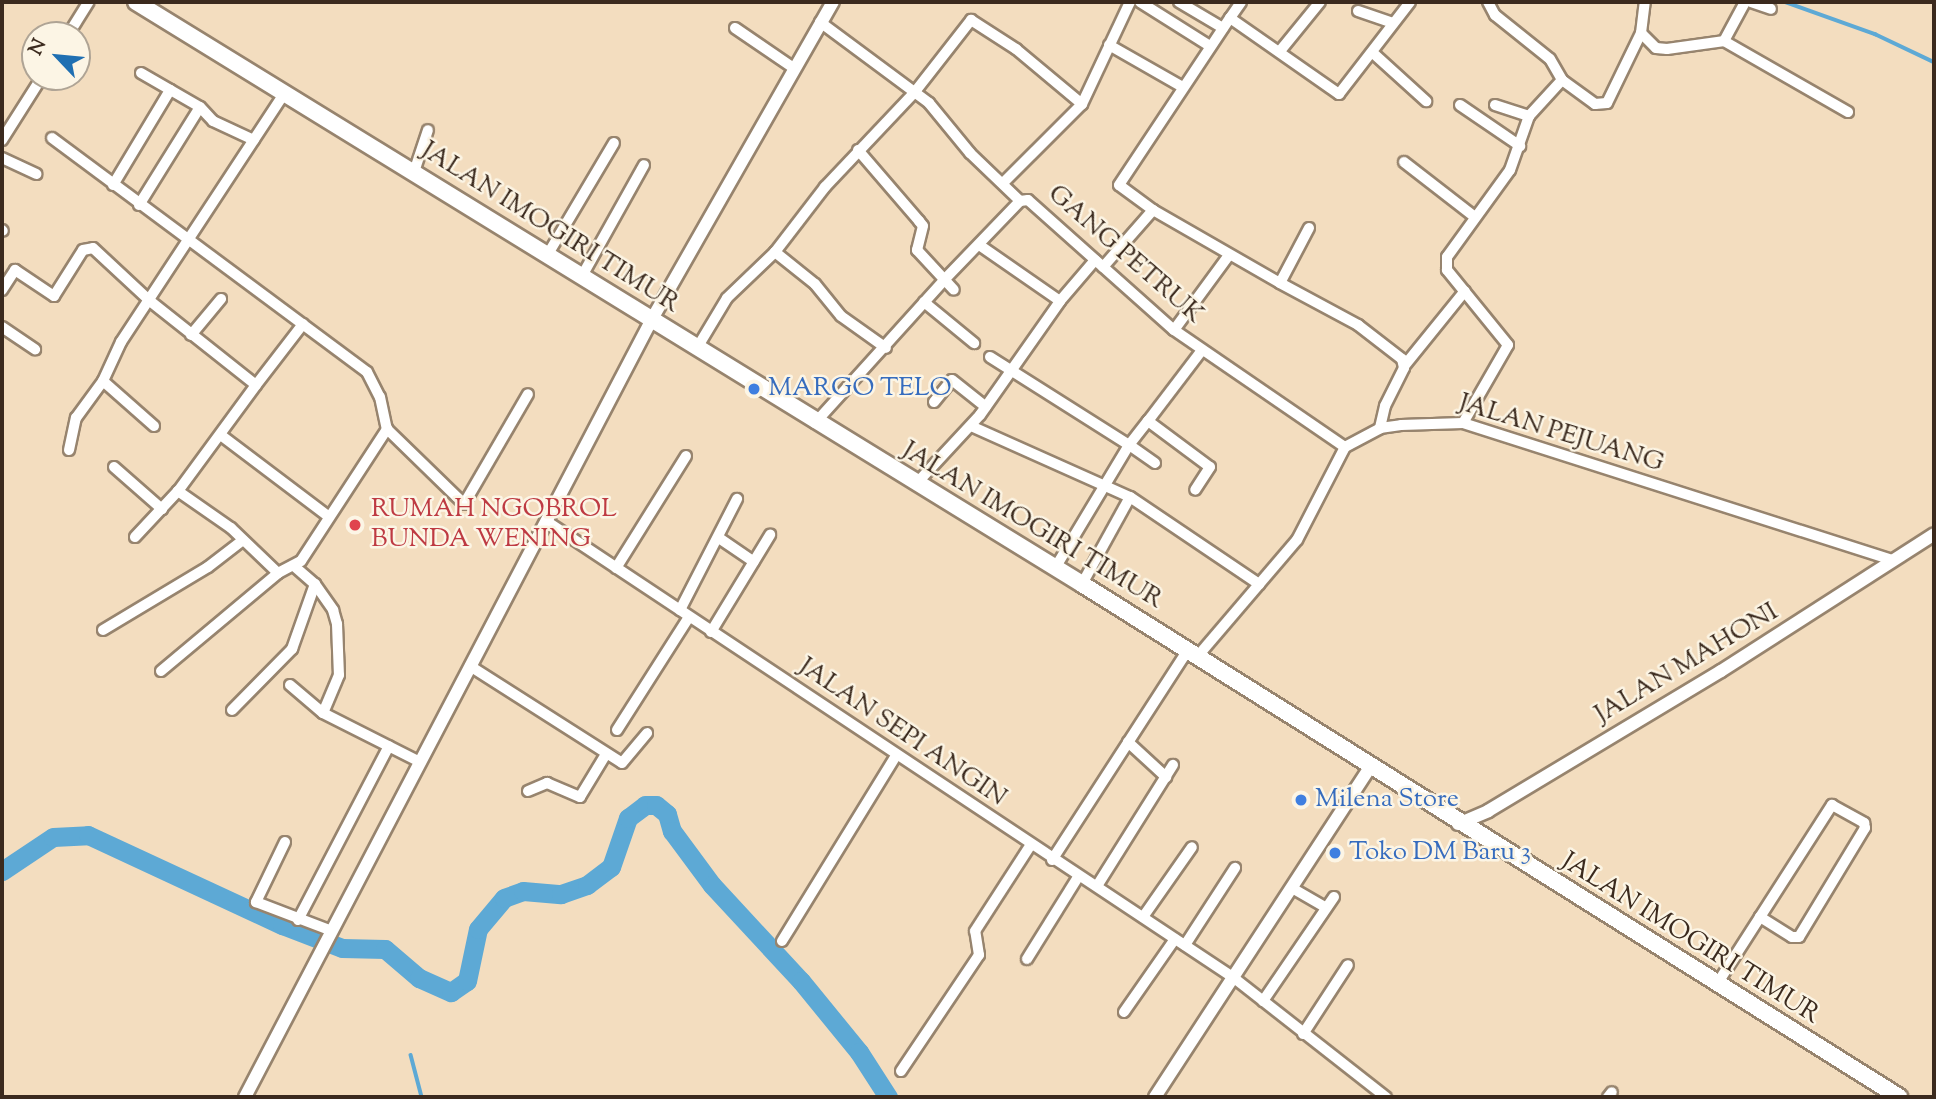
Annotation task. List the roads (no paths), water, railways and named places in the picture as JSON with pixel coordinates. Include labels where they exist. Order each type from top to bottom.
[{"type":"main road","name":"JALAN IMOGIRI TIMUR","points":[[136,2],[548,254],[815,423],[1082,584],[1458,824],[1899,1097]]},
{"type":"street","points":[[77,21],[89,2]]},
{"type":"street","points":[[245,1097],[652,319],[792,67],[832,2]]},
{"type":"street","points":[[1004,182],[1082,104],[1130,2]]},
{"type":"street","points":[[1140,2],[1210,46]]},
{"type":"street","points":[[1179,2],[1280,51],[1339,94],[1373,53],[1408,2]]},
{"type":"street","name":"GANG PETRUK","points":[[1241,2],[1181,86],[1119,185],[1153,210],[1229,255],[1378,337],[1405,365]]},
{"type":"street","points":[[1280,51],[1321,2]]},
{"type":"street","points":[[1488,2],[1495,15],[1550,59],[1562,80],[1589,101],[1604,105],[1641,33],[1645,2]]},
{"type":"street","points":[[1724,41],[1745,2]]},
{"type":"street","points":[[1751,2],[1771,9]]},
{"type":"street","points":[[1358,11],[1393,23]]},
{"type":"street","points":[[697,348],[727,298],[775,252],[858,150],[914,93],[952,40],[974,19],[1082,104]]},
{"type":"street","points":[[820,22],[929,103],[970,153],[1004,182],[1020,201]]},
{"type":"street","points":[[736,28],[792,67]]},
{"type":"street","points":[[1641,33],[1656,48],[1668,49],[1724,41],[1848,112]]},
{"type":"street","points":[[1109,45],[1181,86]]},
{"type":"street","points":[[1373,53],[1426,101]]},
{"type":"street","points":[[141,73],[200,107],[213,121],[254,139]]},
{"type":"street","points":[[1463,423],[1508,345],[1445,263],[1510,170],[1529,116],[1562,80]]},
{"type":"street","points":[[113,185],[170,90]]},
{"type":"street","points":[[2,140],[33,91]]},
{"type":"street","points":[[69,450],[76,418],[103,381],[115,353],[190,242],[284,94]]},
{"type":"street","points":[[1461,105],[1520,146]]},
{"type":"street","points":[[1495,105],[1529,116]]},
{"type":"street","points":[[139,205],[200,107]]},
{"type":"street","points":[[414,172],[428,130]]},
{"type":"street","points":[[52,138],[367,372],[380,397],[387,429],[466,504],[528,394]]},
{"type":"street","points":[[548,254],[614,144]]},
{"type":"street","points":[[858,150],[919,220],[923,226],[917,250],[954,290]]},
{"type":"street","points":[[2,158],[36,174]]},
{"type":"street","points":[[1404,162],[1475,218]]},
{"type":"street","points":[[582,276],[644,165]]},
{"type":"street","name":"GANG PETRUK","points":[[815,423],[886,348],[944,280],[1020,201],[1031,201],[1174,330],[1345,447]]},
{"type":"street","points":[[916,484],[986,407],[1060,300],[1153,210]]},
{"type":"street","points":[[1280,283],[1309,228]]},
{"type":"street","points":[[979,245],[1060,300]]},
{"type":"street","points":[[2,290],[15,270],[54,296],[83,250],[89,248],[100,251],[150,301],[256,385]]},
{"type":"street","points":[[775,252],[815,284],[841,316],[886,348]]},
{"type":"street","points":[[1174,330],[1229,255]]},
{"type":"street","points":[[1380,428],[1405,365],[1465,291]]},
{"type":"street","points":[[191,335],[221,299]]},
{"type":"street","points":[[924,302],[974,343]]},
{"type":"street","points":[[135,537],[178,491],[222,436],[256,385],[303,324]]},
{"type":"street","points":[[2,327],[35,349]]},
{"type":"street","points":[[1055,568],[1129,445],[1202,350]]},
{"type":"street","points":[[990,357],[1155,463]]},
{"type":"street","points":[[934,402],[950,380],[986,407]]},
{"type":"street","points":[[103,381],[154,426]]},
{"type":"street","points":[[1148,421],[1210,467],[1195,490]]},
{"type":"street","name":"JALAN PEJUANG","points":[[1345,447],[1380,428],[1432,421],[1463,423],[1891,560]]},
{"type":"street","points":[[971,426],[1130,497],[1259,584]]},
{"type":"street","points":[[161,671],[278,573],[294,566],[387,429]]},
{"type":"street","points":[[222,436],[329,517]]},
{"type":"street","points":[[1052,860],[1128,742],[1192,654],[1297,540],[1345,447]]},
{"type":"street","points":[[617,568],[686,456]]},
{"type":"street","points":[[114,467],[162,509]]},
{"type":"street","points":[[178,491],[243,540],[278,573]]},
{"type":"street","points":[[1082,584],[1130,497]]},
{"type":"street","points":[[617,730],[684,614],[737,499]]},
{"type":"street","name":"JALAN SEPI ANGIN","points":[[546,521],[1030,846],[1097,886],[1234,978],[1386,1097]]},
{"type":"street","name":"JALAN MAHONI","points":[[1458,824],[1488,811],[1721,671],[1934,534]]},
{"type":"street","points":[[711,632],[770,535]]},
{"type":"street","points":[[719,538],[754,562]]},
{"type":"street","points":[[103,630],[208,567],[243,540]]},
{"type":"street","points":[[294,566],[315,584],[333,610],[337,624],[338,675],[323,713]]},
{"type":"street","points":[[232,709],[292,649],[315,584]]},
{"type":"street","points":[[470,666],[606,754],[625,762],[647,733]]},
{"type":"street","points":[[290,685],[323,713],[420,762]]},
{"type":"street","points":[[1128,742],[1166,777]]},
{"type":"street","points":[[300,921],[389,746]]},
{"type":"street","points":[[528,791],[547,783],[580,797],[606,754]]},
{"type":"street","points":[[782,941],[807,895],[897,757]]},
{"type":"street","points":[[1097,886],[1173,765]]},
{"type":"street","points":[[1155,1097],[1370,767]]},
{"type":"street","points":[[1717,984],[1760,917],[1832,805],[1864,823],[1865,828],[1799,936],[1792,937],[1760,917]]},
{"type":"street","points":[[285,842],[256,902],[330,931]]},
{"type":"street","points":[[901,1072],[979,955],[975,931],[1030,846]]},
{"type":"street","points":[[1143,917],[1192,847]]},
{"type":"street","points":[[1185,946],[1235,868]]},
{"type":"street","points":[[1027,959],[1078,877]]},
{"type":"street","points":[[1293,888],[1326,908]]},
{"type":"street","points":[[1263,1001],[1334,897]]},
{"type":"street","points":[[1124,1012],[1175,939]]},
{"type":"street","points":[[1303,1034],[1348,965]]},
{"type":"waterway","points":[[1785,2],[1875,34],[1934,62]]},
{"type":"waterway","points":[[2,871],[53,837],[88,835],[282,925],[342,948],[385,949],[419,978],[451,992],[467,981],[478,929],[504,898],[523,891],[561,894],[587,885],[611,867],[628,818],[645,805],[656,805],[667,814],[672,831],[712,885],[801,981],[859,1052],[888,1097]]},
{"type":"waterway","points":[[411,1055],[422,1097]]},
{"type":"place","name":"MARGO TELO","points":[[754,389]]},
{"type":"place","name":"RUMAH NGOBROL BUNDA WENING","points":[[355,525]]},
{"type":"place","name":"Milena Store","points":[[1301,800]]},
{"type":"place","name":"Toko DM Baru 3","points":[[1335,853]]}]
